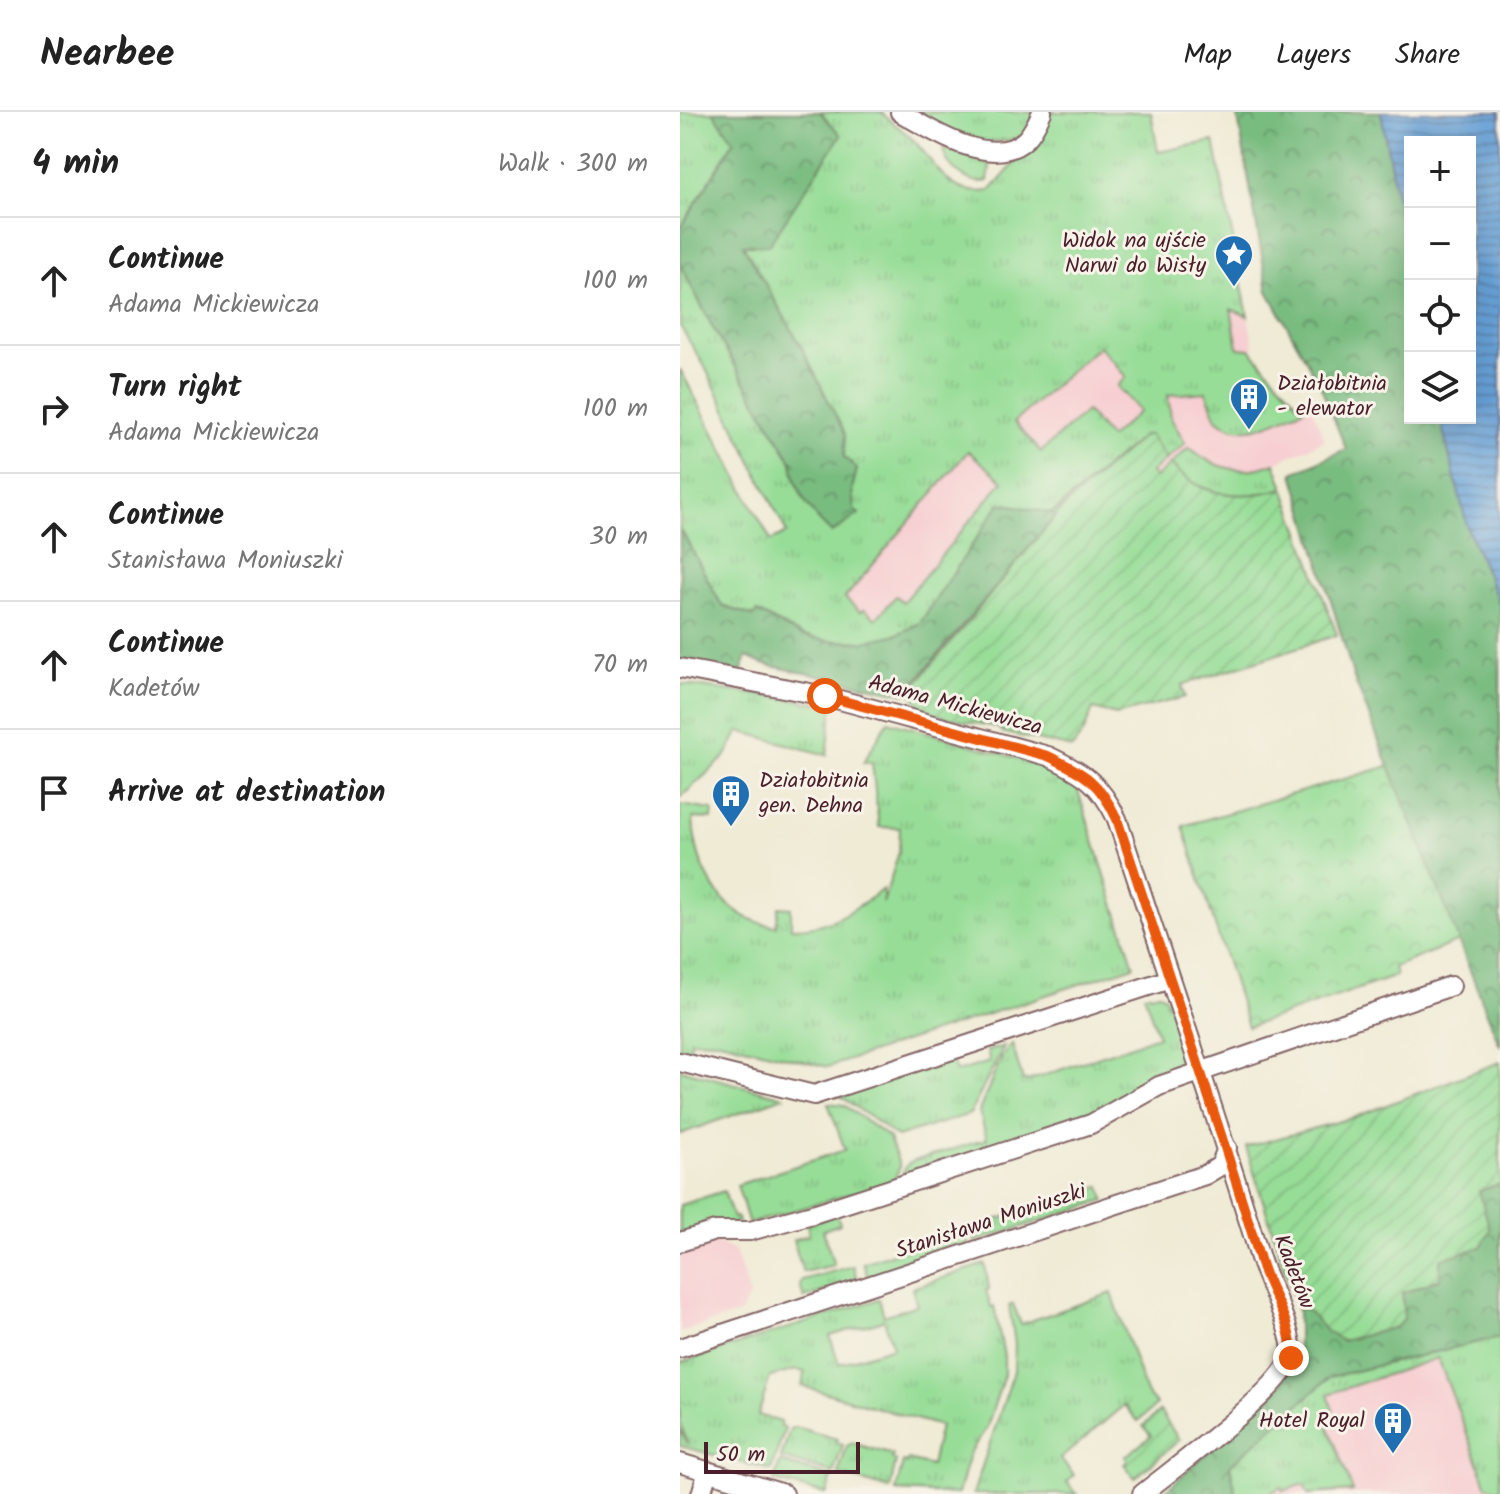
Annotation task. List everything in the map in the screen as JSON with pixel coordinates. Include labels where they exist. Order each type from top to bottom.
[{"type":"street","points":[[900,112],[943,139],[996,150],[1024,141],[1042,112]]},
{"type":"street","name":"Adama Mickiewicza","points":[[680,668],[825,696],[1048,756],[1072,767],[1104,791],[1117,819],[1199,1073]]},
{"type":"street","points":[[680,1062],[814,1095],[1170,979]]},
{"type":"street","points":[[680,1242],[715,1231],[750,1231],[816,1213],[1052,1137],[1091,1124],[1159,1086],[1451,986]]},
{"type":"street","points":[[1199,1073],[1227,1148]]},
{"type":"street","name":"Stanisława Moniuszki","points":[[680,1348],[1205,1175],[1220,1166],[1227,1148]]},
{"type":"street","name":"Kadetów","points":[[1142,1494],[1273,1384],[1291,1358],[1290,1328],[1269,1290],[1227,1148]]},
{"type":"street","points":[[680,1463],[784,1494]]},
{"type":"street","points":[[701,1494],[708,1471]]},
{"type":"shaded area","points":[[1091,246],[1248,316],[1254,348],[1251,349],[1303,409],[1311,406],[1325,440],[1275,463],[1284,488],[1155,478],[1151,473],[905,694],[762,664],[680,528],[680,369],[772,541],[815,518],[858,513],[855,510]]},
{"type":"shaded area","points":[[715,1241],[735,1251],[750,1295],[741,1313],[680,1332],[680,1252]]},
{"type":"shaded area","points":[[1500,1337],[1500,1494],[1236,1494],[1330,1377]]},
{"type":"green space","points":[[680,112],[713,112],[734,141],[680,229]]},
{"type":"green space","points":[[713,112],[820,112],[841,135],[769,245],[743,245],[800,344],[845,434],[844,457],[857,469],[852,489],[854,510],[859,514],[832,533],[805,501],[792,462],[713,328],[680,264],[680,229],[734,141]]},
{"type":"green space","points":[[820,112],[881,112],[911,138],[954,185],[976,192],[990,191],[1025,152],[1048,112],[1151,112],[1158,152],[1214,141],[1248,316],[1231,309],[1238,348],[1250,349],[1303,409],[1271,424],[1238,429],[1217,419],[1206,392],[1168,395],[1171,418],[1185,443],[1166,459],[1144,435],[1051,514],[1000,504],[920,623],[898,634],[863,642],[829,641],[802,636],[757,612],[754,616],[722,606],[680,528],[680,369],[771,541],[787,533],[704,365],[680,326],[680,264],[713,328],[792,462],[805,501],[832,532],[854,510],[852,489],[857,469],[844,457],[742,245],[841,136]],"holes":[[[1099,346],[1126,377],[1117,386],[1140,411],[1110,438],[1086,411],[1041,452],[1014,422]],[[968,451],[1003,481],[903,602],[896,596],[876,619],[864,609],[860,612],[845,598]]]},
{"type":"green space","points":[[911,112],[1038,112],[1024,136],[993,141],[966,137]]},
{"type":"green space","points":[[1237,112],[1381,112],[1404,240],[1404,424],[1442,424],[1468,530],[1500,605],[1500,1046],[1354,678],[1293,473],[1346,449],[1321,387],[1268,291]]},
{"type":"green space","points":[[943,148],[983,159],[990,167],[988,181],[973,181],[959,174],[948,162]]},
{"type":"green space","points":[[1144,435],[1150,435],[1166,459],[1151,473],[1155,478],[1171,464],[1195,484],[1223,493],[1254,494],[1284,488],[1337,635],[1182,685],[1185,697],[1116,715],[1093,709],[1083,734],[1072,748],[1002,732],[997,727],[948,718],[916,701],[910,691],[1065,505]]},
{"type":"green space","points":[[1189,447],[1208,461],[1229,468],[1252,469],[1275,463],[1284,488],[1238,495],[1195,484],[1171,464]]},
{"type":"green space","points":[[1000,503],[1051,513],[1065,505],[905,694],[762,664],[747,657],[741,672],[680,660],[680,528],[722,606],[753,616],[757,612],[802,636],[862,642],[898,634],[920,623]]},
{"type":"green space","points":[[680,684],[833,705],[827,755],[739,731],[725,757],[680,798]]},
{"type":"green space","points":[[888,721],[1051,768],[1075,782],[1134,966],[828,1067],[720,1041],[692,1040],[688,1053],[680,1051],[680,805],[713,810],[712,819],[693,818],[699,855],[715,888],[726,902],[757,922],[776,926],[779,907],[791,908],[791,928],[829,922],[883,889],[883,903],[899,852],[900,828],[879,827],[872,762],[863,763]]},
{"type":"green space","points":[[1389,766],[1459,941],[1394,967],[1396,976],[1248,1027],[1183,826]]},
{"type":"green space","points":[[1160,993],[1166,998],[1187,1060],[1181,1069],[1144,1083],[1078,1121],[900,1179],[907,1165],[914,1161],[987,1139],[979,1111],[1001,1058],[1012,1044],[1023,1081],[1028,1081],[1158,1036],[1144,994]]},
{"type":"green space","points":[[1004,1046],[970,1114],[897,1137],[838,1094],[951,1058],[956,1072],[990,1062],[987,1051]]},
{"type":"green space","points":[[1500,1062],[1500,1184],[1479,1191],[1490,1230],[1481,1247],[1440,1259],[1440,1279],[1402,1293],[1404,1319],[1396,1327],[1342,1341],[1326,1331],[1304,1307],[1298,1311],[1246,1147],[1355,1117]]},
{"type":"green space","points":[[680,1069],[784,1097],[680,1134]]},
{"type":"green space","points":[[828,1103],[844,1105],[889,1138],[900,1167],[893,1181],[749,1224],[737,1185],[845,1150]]},
{"type":"green space","points":[[1500,1184],[1500,1337],[1330,1377],[1230,1465],[1236,1494],[1162,1494],[1278,1389],[1298,1348],[1298,1311],[1304,1306],[1342,1341],[1396,1327],[1404,1319],[1402,1293],[1439,1279],[1440,1259],[1490,1230],[1479,1191]]},
{"type":"green space","points":[[1101,1186],[1105,1200],[975,1242],[970,1228]]},
{"type":"green space","points":[[724,1191],[733,1218],[737,1217],[739,1222],[680,1236],[680,1205]]},
{"type":"green space","points":[[837,1214],[840,1224],[823,1230],[834,1265],[803,1272],[793,1240],[809,1235],[807,1224]]},
{"type":"green space","points":[[964,1230],[969,1244],[868,1277],[863,1263]]},
{"type":"green space","points":[[985,1264],[989,1289],[986,1290],[991,1307],[994,1306],[1004,1356],[1004,1375],[987,1427],[969,1454],[958,1494],[896,1491],[903,1462],[907,1463],[908,1460],[931,1466],[940,1426],[802,1386],[805,1372],[796,1370],[770,1377],[758,1415],[781,1422],[780,1426],[785,1428],[771,1470],[680,1446],[680,1430],[688,1444],[680,1422],[680,1363],[879,1299],[884,1316],[917,1305],[912,1288]],"holes":[[[884,1320],[893,1347],[839,1364],[830,1336]]]},
{"type":"green space","points":[[853,1266],[858,1281],[804,1298],[800,1285],[802,1280]]},
{"type":"green space","points":[[1112,1293],[1146,1393],[1157,1405],[1138,1421],[1124,1405],[1060,1459],[1074,1475],[1067,1482],[1077,1494],[973,1494],[1014,1371],[1015,1343],[1009,1306],[1013,1304],[1021,1324]]},
{"type":"green space","points":[[1500,1336],[1500,1491],[1487,1486],[1438,1358],[1328,1394],[1333,1410],[1328,1425],[1353,1491],[1308,1494],[1304,1484],[1283,1491],[1281,1487],[1268,1494],[1236,1494],[1229,1466],[1330,1377]]},
{"type":"green space","points":[[1160,1411],[1179,1440],[1135,1478],[1124,1464],[1128,1461],[1125,1457],[1151,1436],[1143,1426]]},
{"type":"green space","points":[[795,1427],[837,1439],[836,1443],[843,1445],[833,1473],[781,1458],[790,1429]]},
{"type":"green space","points":[[852,1443],[893,1455],[892,1459],[896,1461],[890,1489],[838,1474],[847,1446]]},
{"type":"green space","points":[[780,1462],[832,1477],[826,1494],[774,1481]]},
{"type":"water","points":[[1381,112],[1500,112],[1500,605],[1468,530],[1442,424],[1476,424],[1476,136],[1404,136],[1404,240]]},
{"type":"place","name":"Widok na ujście Narwi do Wisły","points":[[1234,288]]},
{"type":"place","name":"Działobitnia - elewator","points":[[1249,431]]},
{"type":"place","name":"Działobitnia gen. Dehna","points":[[731,828]]},
{"type":"place","name":"Hotel Royal","points":[[1393,1455]]},
{"type":"route","points":[[825,696],[1048,756],[1072,767],[1104,791],[1117,819],[1199,1073],[1227,1148],[1269,1290],[1290,1328],[1291,1358]]}]
